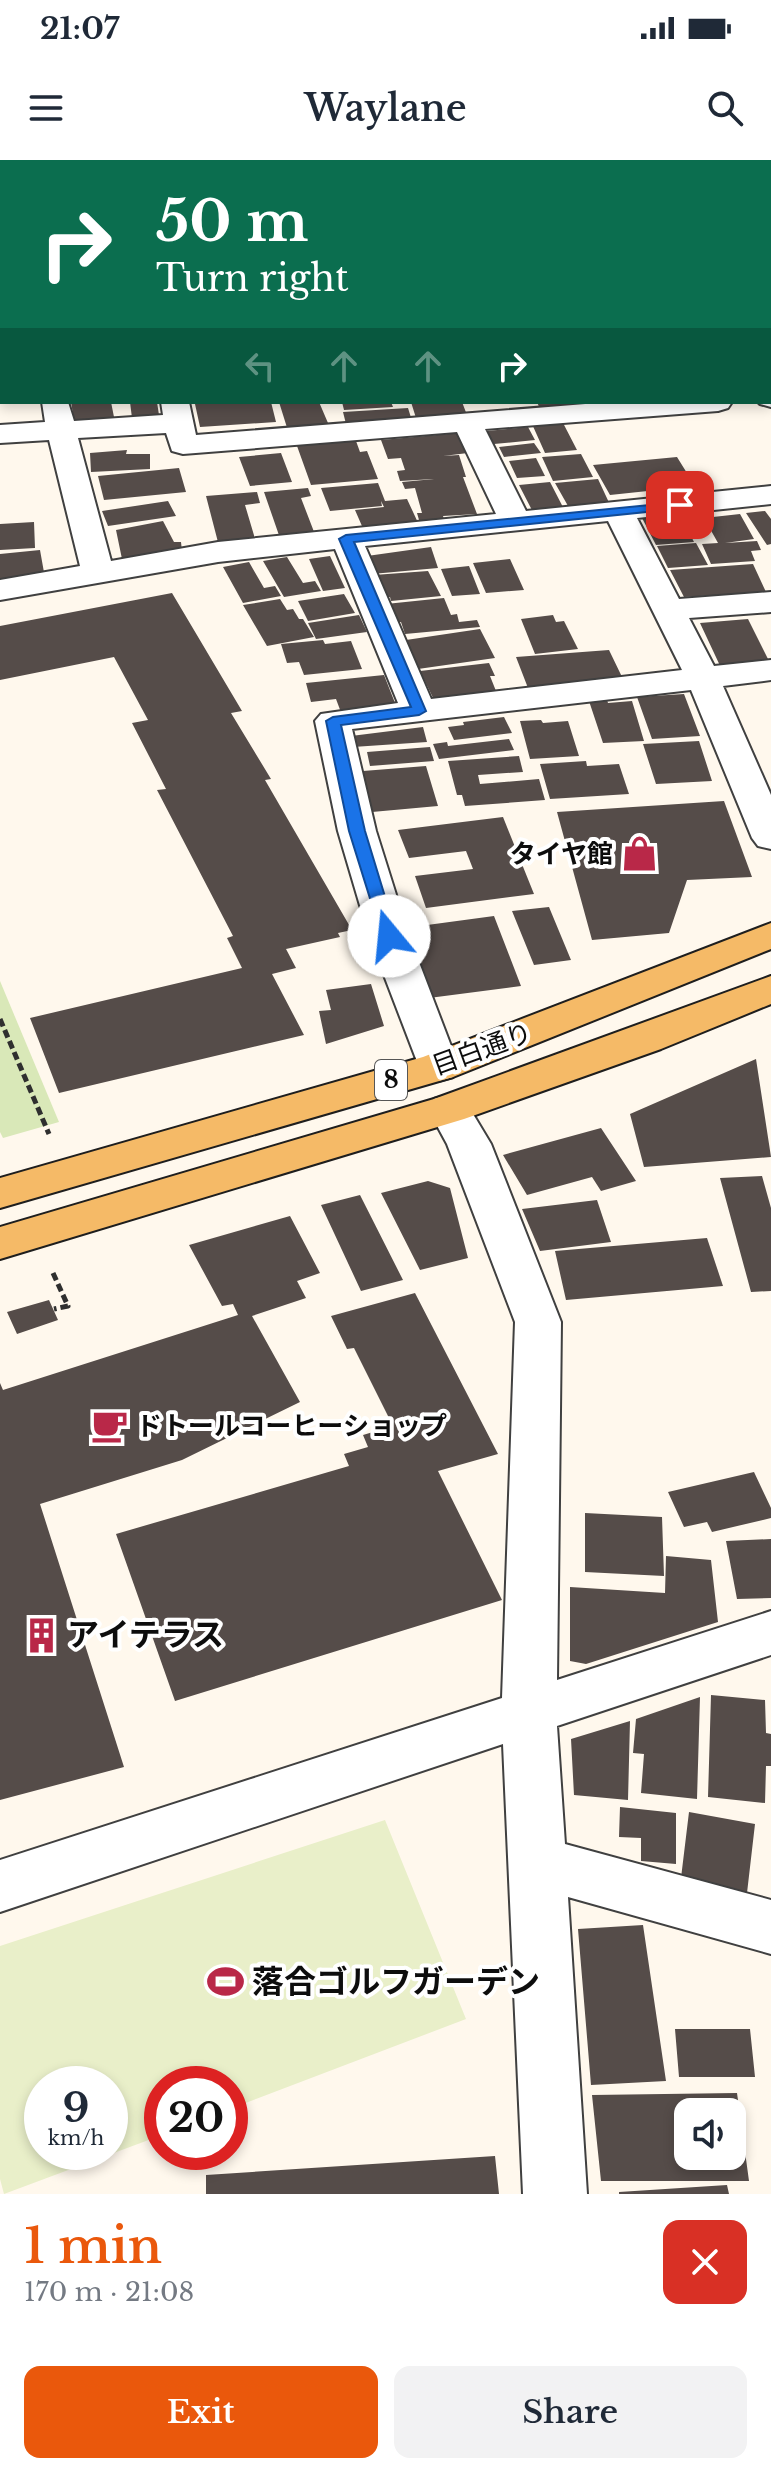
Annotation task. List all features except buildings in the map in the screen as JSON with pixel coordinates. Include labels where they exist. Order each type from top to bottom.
[{"type":"main road","name":"目白通り","points":[[0,1243],[444,1088],[771,935]]},
{"type":"main road","name":"目白通り","points":[[0,1193],[646,1039],[771,989]]},
{"type":"street","points":[[56,404],[65,431],[98,572]]},
{"type":"street","points":[[0,434],[65,431],[176,413],[183,445],[467,422],[535,409],[666,404]]},
{"type":"street","points":[[467,422],[516,523]]},
{"type":"street","points":[[0,590],[218,552],[771,495]]},
{"type":"street","points":[[619,513],[702,676],[771,838]]},
{"type":"street","points":[[346,539],[419,711]]},
{"type":"street","points":[[670,610],[771,602]]},
{"type":"street","points":[[555,2194],[529,1710],[538,1322],[444,1088],[384,921],[357,831],[333,721],[771,670]]},
{"type":"street","points":[[0,1886],[771,1633]]},
{"type":"street","points":[[536,1862],[771,1927]]},
{"type":"path","points":[[0,1019],[50,1135]]},
{"type":"path","points":[[51,1270],[68,1306],[54,1309]]},
{"type":"green space","points":[[0,981],[59,1122],[3,1138],[0,1132]]},
{"type":"green space","name":"落合ゴルフガーデン","points":[[385,1820],[466,2019],[248,2102],[248,2066],[144,2066],[144,2142],[128,2148],[128,2066],[24,2066],[24,2170],[68,2170],[4,2194],[0,2179],[0,1946]]},
{"type":"place","name":"タイヤ館","points":[[639,854]]},
{"type":"place","name":"ドトールコーヒーショップ","points":[[110,1426]]},
{"type":"place","name":"アイテラス","points":[[41,1635]]},
{"type":"place","name":"落合ゴルフガーデン","points":[[226,1982]]},
{"type":"route","points":[[389,936],[357,831],[333,721],[419,711],[346,539],[680,505]]}]
